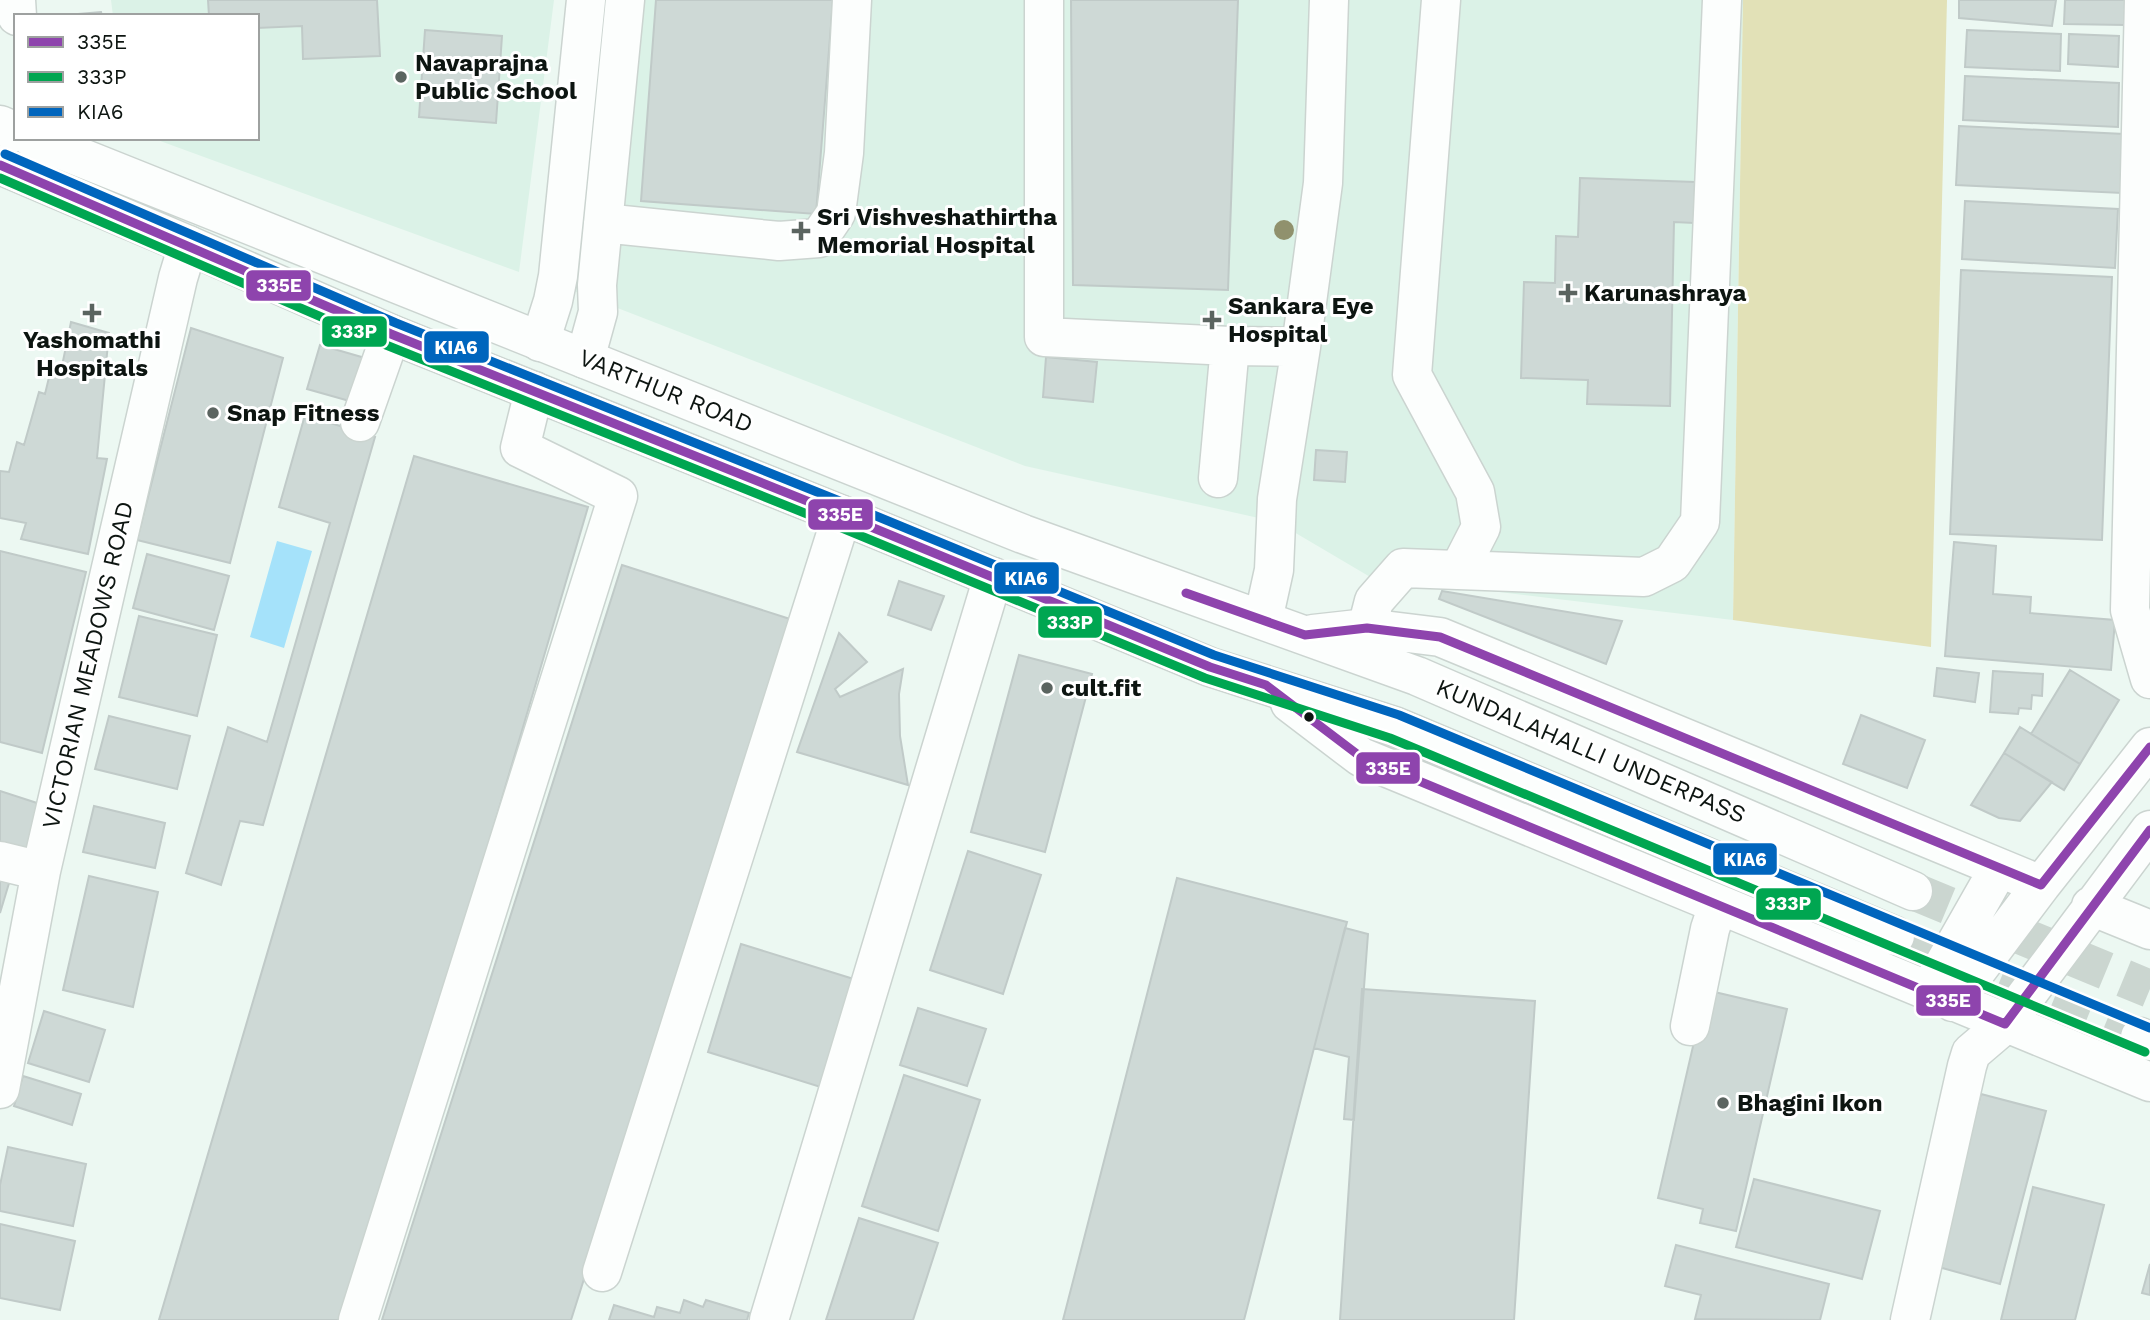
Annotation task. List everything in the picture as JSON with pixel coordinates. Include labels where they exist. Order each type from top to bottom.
[{"type":"main road","points":[[540,342],[558,276],[586,0]]},
{"type":"main road","points":[[585,359],[598,312],[597,285],[625,0]]},
{"type":"main road","points":[[603,223],[779,240],[819,237],[836,213],[844,153],[852,0]]},
{"type":"main road","points":[[1044,0],[1044,337],[1230,346],[1301,346]]},
{"type":"main road","points":[[1262,620],[1275,570],[1277,499],[1323,183],[1329,0]]},
{"type":"main road","points":[[1441,0],[1412,375],[1475,492],[1481,527],[1459,570]]},
{"type":"main road","points":[[1367,628],[1374,601],[1403,568],[1644,577],[1672,563],[1700,522],[1722,0]]},
{"type":"main road","points":[[2144,0],[2130,610],[2150,679]]},
{"type":"main road","name":"VARTHUR ROAD","points":[[24,140],[188,244],[391,334],[842,514],[1210,667],[1266,685]]},
{"type":"main road","name":"VARTHUR ROAD","points":[[31,140],[1023,534],[1305,635]]},
{"type":"main road","name":"VICTORIAN MEADOWS ROAD","points":[[0,1089],[9,988],[41,871],[188,244]]},
{"type":"main road","points":[[360,422],[391,334]]},
{"type":"main road","points":[[1218,478],[1230,346]]},
{"type":"main road","points":[[358,1320],[618,495],[520,448],[522,431],[534,391]]},
{"type":"main road","points":[[602,1272],[842,514]]},
{"type":"main road","points":[[769,1320],[993,577]]},
{"type":"main road","points":[[1305,635],[1367,628],[1440,637],[2041,885]]},
{"type":"main road","name":"KUNDALAHALLI UNDERPASS","points":[[1305,635],[1417,676],[1913,891]]},
{"type":"main road","points":[[1266,685],[1361,757],[2150,1082]]},
{"type":"main road","points":[[1266,685],[1394,726],[1895,936]]},
{"type":"main road","points":[[1941,997],[2041,885],[2150,747]]},
{"type":"main road","points":[[1910,1320],[1971,1053],[2005,1024],[2150,830]]},
{"type":"main road","points":[[0,861],[41,871]]},
{"type":"main road","points":[[1941,997],[2000,868]]},
{"type":"main road","points":[[1690,1026],[1710,929],[1718,905]]},
{"type":"main road","points":[[2091,906],[2150,930]]},
{"type":"main road","points":[[1941,997],[1971,1053]]},
{"type":"shaded area","name":"Navaprajna Public School","points":[[111,0],[554,0],[519,272],[157,140],[259,140],[259,14],[113,14]]},
{"type":"shaded area","points":[[601,0],[1743,0],[1733,620],[1450,586],[1394,591],[1277,522],[1025,466],[571,290]]},
{"type":"green space","points":[[1743,0],[1947,0],[1931,647],[1733,620]]},
{"type":"water","points":[[277,541],[312,551],[284,648],[250,637]]},
{"type":"building","points":[[208,0],[377,0],[380,56],[303,59],[302,26],[259,28],[259,14],[209,14]]},
{"type":"building","points":[[656,0],[833,0],[816,214],[641,201]]},
{"type":"building","points":[[1071,0],[1238,0],[1228,290],[1073,285]]},
{"type":"building","points":[[1959,0],[2056,0],[2052,26],[1959,18]]},
{"type":"building","points":[[2065,0],[2125,0],[2125,25],[2064,24]]},
{"type":"building","points":[[425,30],[502,36],[496,123],[419,117]]},
{"type":"building","points":[[1967,30],[2061,34],[2060,71],[1965,67]]},
{"type":"building","points":[[2069,34],[2119,36],[2118,67],[2068,64]]},
{"type":"building","points":[[1965,76],[2119,83],[2118,127],[1963,120]]},
{"type":"building","points":[[1959,126],[2124,134],[2122,193],[1956,185]]},
{"type":"building","points":[[1580,178],[1695,182],[1694,223],[1674,222],[1670,406],[1587,404],[1588,380],[1521,378],[1524,282],[1555,283],[1556,236],[1578,237]]},
{"type":"building","points":[[1965,201],[2118,209],[2115,268],[1962,259]]},
{"type":"building","points":[[1961,270],[2112,277],[2102,540],[1950,534]]},
{"type":"building","points":[[71,322],[109,333],[97,458],[107,459],[88,554],[21,539],[26,523],[0,518],[0,471],[9,472],[17,442],[24,445],[39,392],[45,394],[52,365],[62,366]]},
{"type":"building","points":[[191,328],[283,358],[230,563],[137,540]]},
{"type":"building","points":[[320,345],[365,358],[353,402],[307,389]]},
{"type":"building","points":[[1046,357],[1097,362],[1093,402],[1043,397]]},
{"type":"building","points":[[305,415],[375,437],[263,825],[240,821],[221,885],[186,873],[228,727],[267,742],[330,523],[279,507]]},
{"type":"building","points":[[1316,450],[1347,452],[1345,482],[1314,480]]},
{"type":"building","points":[[414,456],[588,507],[348,1320],[159,1320]]},
{"type":"building","points":[[1954,542],[1996,546],[1993,594],[2031,597],[2030,613],[2115,620],[2111,670],[1945,656]]},
{"type":"building","points":[[0,551],[86,572],[42,753],[0,742]]},
{"type":"building","points":[[147,554],[229,576],[214,630],[133,608]]},
{"type":"building","points":[[622,565],[793,620],[571,1320],[382,1320]]},
{"type":"building","points":[[899,581],[944,596],[931,630],[888,615]]},
{"type":"building","points":[[1442,591],[1622,621],[1606,664],[1439,599]]},
{"type":"building","points":[[139,616],[217,635],[197,716],[119,697]]},
{"type":"building","points":[[839,633],[867,662],[835,689],[840,697],[903,669],[899,694],[900,736],[908,785],[797,752]]},
{"type":"building","points":[[1019,655],[1092,674],[1045,852],[971,832]]},
{"type":"building","points":[[1937,668],[1979,673],[1975,702],[1934,696]]},
{"type":"building","points":[[2070,670],[2119,700],[2080,764],[2031,734]]},
{"type":"building","points":[[1993,671],[2043,674],[2042,696],[2032,695],[2031,709],[2019,708],[2018,714],[1990,712]]},
{"type":"building","points":[[1861,715],[1925,740],[1907,788],[1843,764]]},
{"type":"building","points":[[109,716],[190,736],[177,789],[95,769]]},
{"type":"building","points":[[2020,727],[2080,764],[2064,790],[2004,753]]},
{"type":"building","points":[[2004,753],[2052,782],[2020,821],[1999,818],[1971,805]]},
{"type":"building","points":[[0,791],[40,804],[25,853],[0,845]]},
{"type":"building","points":[[94,806],[165,823],[155,868],[83,852]]},
{"type":"building","points":[[968,851],[1041,875],[1003,994],[930,970]]},
{"type":"building","points":[[89,876],[158,892],[133,1007],[63,990]]},
{"type":"building","points":[[0,877],[10,880],[0,913]]},
{"type":"building","points":[[1177,878],[1347,922],[1244,1320],[1063,1320]]},
{"type":"building","points":[[1345,928],[1368,934],[1354,1120],[1344,1119],[1349,1057],[1314,1048]]},
{"type":"building","points":[[741,944],[860,981],[827,1089],[708,1052]]},
{"type":"building","points":[[1362,989],[1535,1001],[1514,1320],[1340,1320]]},
{"type":"building","name":"Bhagini Ikon","points":[[1706,990],[1787,1009],[1736,1231],[1700,1223],[1703,1209],[1658,1198]]},
{"type":"building","points":[[918,1008],[986,1029],[967,1086],[900,1065]]},
{"type":"building","points":[[44,1011],[105,1030],[89,1082],[28,1063]]},
{"type":"building","points":[[904,1075],[980,1100],[938,1231],[862,1206]]},
{"type":"building","points":[[23,1076],[81,1094],[72,1125],[14,1106]]},
{"type":"building","points":[[1981,1094],[2046,1111],[2000,1284],[1935,1266]]},
{"type":"building","points":[[8,1147],[86,1164],[73,1226],[0,1211],[0,1185]]},
{"type":"building","points":[[1754,1179],[1880,1211],[1862,1279],[1736,1247]]},
{"type":"building","points":[[2033,1187],[2104,1205],[2075,1320],[2001,1320]]},
{"type":"building","points":[[859,1218],[938,1243],[913,1320],[826,1320]]},
{"type":"building","points":[[0,1224],[75,1241],[60,1310],[0,1298]]},
{"type":"building","points":[[1676,1245],[1829,1284],[1820,1320],[1695,1319],[1701,1295],[1665,1286]]},
{"type":"building","points":[[2150,1264],[2150,1295],[2142,1293]]},
{"type":"building","points":[[684,1300],[703,1307],[706,1300],[749,1313],[747,1320],[609,1320],[614,1305],[654,1317],[657,1307],[680,1313]]},
{"type":"tunnel","points":[[1913,891],[2150,989]]},
{"type":"tunnel","points":[[1895,936],[2140,1037]]},
{"type":"transit line","name":"KIA6","points":[[5,154],[396,323],[1214,655],[1399,715],[2150,1028]]},
{"type":"transit line","name":"335E","points":[[0,165],[391,334],[842,515],[1210,667],[1266,685],[1361,757],[2005,1024],[2150,830]]},
{"type":"transit line","name":"333P","points":[[0,178],[386,345],[837,526],[1205,678],[1390,738],[2145,1052]]},
{"type":"transit line","name":"335E","points":[[1186,593],[1305,635],[1367,628],[1440,637],[2041,885],[2150,747]]},
{"type":"place","name":"Navaprajna Public School","points":[[401,77]]},
{"type":"place","name":"Sri Vishveshathirtha Memorial Hospital","points":[[801,231]]},
{"type":"place","name":"Karunashraya","points":[[1568,293]]},
{"type":"place","name":"Yashomathi Hospitals","points":[[92,313]]},
{"type":"place","name":"Sankara Eye Hospital","points":[[1212,320]]},
{"type":"place","name":"Snap Fitness","points":[[213,413]]},
{"type":"place","name":"cult.fit","points":[[1047,688]]},
{"type":"place","name":"Bhagini Ikon","points":[[1723,1103]]}]
